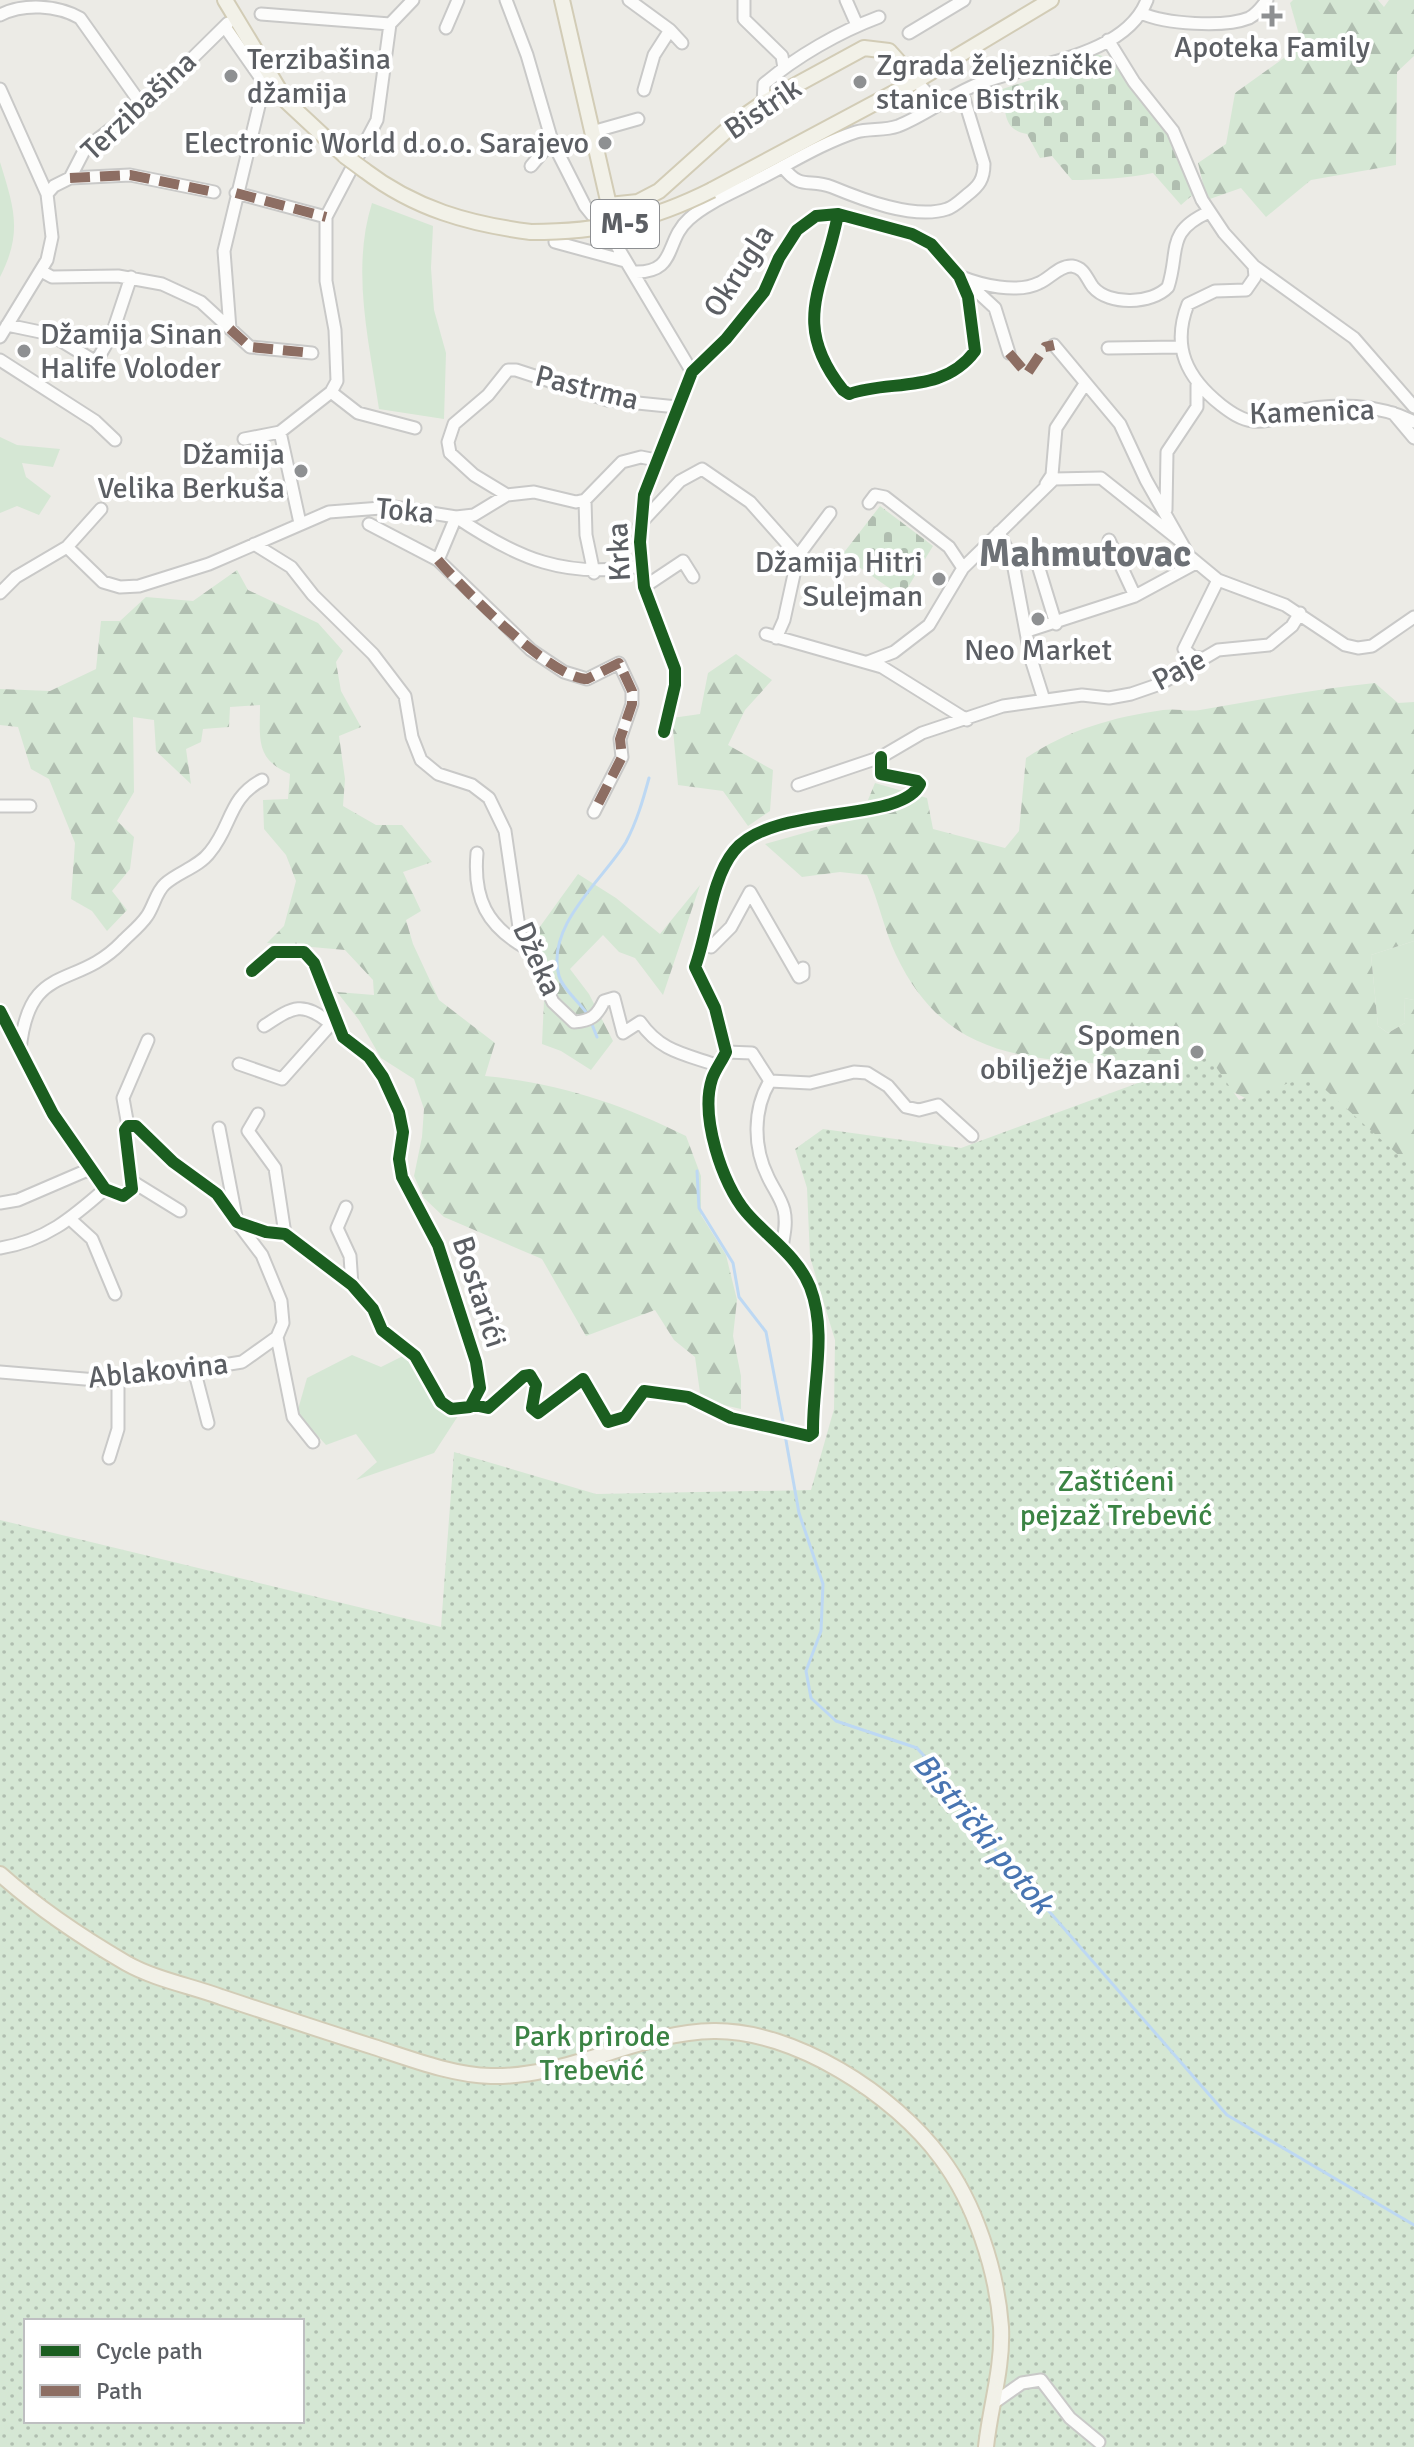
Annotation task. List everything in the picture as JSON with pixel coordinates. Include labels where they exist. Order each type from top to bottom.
[{"type":"main road","name":"M-5","points":[[225,0],[229,22],[286,101],[345,156],[426,208],[468,222],[531,232],[578,231],[640,221],[712,190],[916,81],[1051,0]]},
{"type":"main road","points":[[562,0],[609,205]]},
{"type":"main road","name":"Bistrik","points":[[609,205],[638,202],[659,191],[737,121],[763,103],[870,47],[889,51],[916,81]]},
{"type":"main road","points":[[0,1874],[129,1965],[396,2054],[465,2072],[491,2076],[536,2072],[679,2034],[712,2031],[749,2032],[844,2072],[918,2130],[943,2160],[969,2207],[987,2258],[1001,2327],[995,2402],[986,2447]]},
{"type":"street","points":[[244,439],[280,432],[331,392],[337,381],[337,355],[326,281],[326,217],[377,120],[390,24],[401,5],[413,0]]},
{"type":"street","points":[[446,28],[458,0]]},
{"type":"street","points":[[506,0],[527,55],[552,141],[585,206],[617,246],[692,372]]},
{"type":"street","points":[[629,0],[670,30],[682,43]]},
{"type":"street","points":[[744,0],[744,19],[782,56],[784,68]]},
{"type":"street","points":[[846,0],[857,25]]},
{"type":"street","points":[[909,33],[964,0]]},
{"type":"street","points":[[633,272],[649,273],[666,261],[679,230],[692,216],[783,167],[859,131],[896,127],[989,80],[1071,57],[1108,40],[1141,13],[1147,0]]},
{"type":"street","points":[[1141,13],[1163,21],[1239,20],[1256,13],[1267,0]]},
{"type":"street","points":[[0,15],[46,4],[80,18],[141,104]]},
{"type":"street","points":[[261,14],[390,24]]},
{"type":"street","points":[[763,103],[764,84],[784,68],[857,25],[879,17]]},
{"type":"street","name":"Terzibašina","points":[[47,194],[70,178],[85,149],[141,104],[229,22]]},
{"type":"street","points":[[229,22],[260,77],[263,89],[224,251],[230,329]]},
{"type":"street","points":[[644,90],[654,55],[670,30]]},
{"type":"street","points":[[1108,40],[1134,82],[1173,131],[1209,212],[1254,266],[1354,338],[1413,403]]},
{"type":"street","points":[[916,81],[938,105]]},
{"type":"street","points":[[0,89],[47,194],[52,237],[41,271],[0,337]]},
{"type":"street","points":[[783,167],[802,184],[828,186],[853,197],[902,209],[947,209],[972,192],[984,176],[984,164],[962,92]]},
{"type":"street","points":[[592,132],[638,119]]},
{"type":"street","points":[[531,166],[552,141]]},
{"type":"street","points":[[70,178],[130,175],[214,192]]},
{"type":"street","points":[[236,193],[326,217]]},
{"type":"street","points":[[853,197],[832,247],[814,304],[813,335],[829,370],[849,394],[860,388],[916,384],[965,364],[975,351],[968,297],[959,276]]},
{"type":"street","points":[[609,205],[617,246]]},
{"type":"street","points":[[959,276],[988,284],[1031,287],[1064,267],[1072,266],[1081,269],[1103,294],[1144,300],[1168,287],[1170,266],[1181,230],[1191,220],[1209,212]]},
{"type":"street","points":[[844,215],[912,234],[931,244],[959,276],[984,294],[995,308],[1009,353]]},
{"type":"street","name":"Okrugla","points":[[692,372],[726,339],[764,292],[779,258],[797,230],[816,216],[844,215]]},
{"type":"street","points":[[555,242],[625,261]]},
{"type":"street","points":[[1108,348],[1181,347],[1188,304],[1215,291],[1246,290],[1255,277],[1254,266]]},
{"type":"street","points":[[41,271],[66,278],[131,277],[178,290],[201,302],[250,347],[312,353]]},
{"type":"street","points":[[7,325],[50,334],[96,362],[112,334],[131,277]]},
{"type":"street","points":[[1054,345],[1120,424],[1179,541],[1196,563],[1218,580],[1300,613],[1345,645],[1358,648],[1372,646],[1414,617]]},
{"type":"street","name":"Kamenica","points":[[1181,347],[1185,364],[1197,385],[1233,415],[1252,421],[1312,409],[1390,409],[1414,422]]},
{"type":"street","points":[[0,360],[95,421],[115,440]]},
{"type":"street","name":"Pastrma","points":[[450,453],[448,442],[454,424],[488,395],[508,370],[608,400],[677,407]]},
{"type":"street","name":"Krka","points":[[664,732],[675,685],[675,669],[644,587],[640,524],[644,495],[692,372]]},
{"type":"street","points":[[868,662],[894,652],[929,625],[963,568],[1016,514],[1029,506],[1052,475],[1056,428],[1085,384]]},
{"type":"street","points":[[1167,517],[1167,452],[1197,407],[1197,385]]},
{"type":"street","points":[[331,392],[358,413],[415,428]]},
{"type":"street","name":"Kamenica","points":[[1390,409],[1414,438]]},
{"type":"street","points":[[280,432],[300,523]]},
{"type":"street","name":"Toka","points":[[67,547],[95,577],[120,587],[159,582],[329,512],[358,507],[394,507],[456,517],[474,515],[507,495],[474,475],[450,453]]},
{"type":"street","points":[[507,495],[534,492],[571,503],[585,500],[622,462],[641,457],[656,460]]},
{"type":"street","points":[[640,524],[663,497],[696,470],[702,469],[750,502],[798,556]]},
{"type":"street","points":[[1045,485],[1070,476],[1101,478],[1179,541]]},
{"type":"street","points":[[869,503],[875,495],[885,497],[949,547],[963,568]]},
{"type":"street","points":[[585,500],[586,535],[594,573]]},
{"type":"street","points":[[0,593],[16,577],[67,547],[101,509]]},
{"type":"street","points":[[830,513],[798,556],[784,620],[771,636],[868,662],[897,674],[967,720]]},
{"type":"street","points":[[438,560],[456,517],[523,557],[565,569],[594,573],[641,566]]},
{"type":"street","points":[[369,524],[438,560],[506,629],[564,672],[587,679],[619,663],[632,691],[632,704],[621,733],[622,757],[594,812]]},
{"type":"street","points":[[999,532],[1013,563],[1031,659],[1044,700]]},
{"type":"street","points":[[1109,540],[1135,596]]},
{"type":"street","name":"Džeka","points":[[254,544],[291,567],[313,595],[366,646],[405,696],[412,737],[421,760],[438,774],[479,789],[496,809],[505,831],[515,915],[527,948],[562,1013],[574,1022],[590,1020],[604,1001],[614,998],[623,1033],[640,1022],[646,1034],[662,1047],[719,1066]]},
{"type":"street","points":[[644,587],[683,561],[693,577]]},
{"type":"street","points":[[1037,562],[1056,624]]},
{"type":"street","points":[[1027,631],[1135,596],[1196,563]]},
{"type":"street","points":[[1200,658],[1193,657],[1184,649],[1218,580]]},
{"type":"street","name":"Paje","points":[[798,785],[881,757],[922,733],[1003,706],[1131,694],[1160,684],[1218,650],[1269,645],[1292,626],[1300,613]]},
{"type":"street","points":[[237,1222],[266,1232],[285,1234],[352,1285],[373,1309],[382,1330],[415,1356],[441,1402],[460,1410],[474,1405],[488,1408],[524,1376],[530,1375],[536,1385],[532,1408],[538,1413],[583,1379],[608,1422],[625,1417],[644,1391],[688,1397],[731,1418],[794,1433],[813,1433],[820,1347],[810,1289],[782,1247],[745,1211],[717,1158],[710,1095],[726,1052],[709,991],[695,967],[722,869],[735,849],[752,835],[798,820],[875,809],[916,791],[920,784],[917,781],[893,779],[881,774],[881,757]]},
{"type":"street","points":[[20,1050],[23,1024],[32,1001],[54,981],[100,963],[112,952],[146,917],[162,887],[207,857],[220,838],[236,802],[246,788],[262,780]]},
{"type":"street","points":[[0,806],[30,806]]},
{"type":"street","points":[[477,853],[478,880],[489,920],[504,935],[527,948]]},
{"type":"street","points":[[702,943],[711,947],[720,941],[750,892],[799,977],[803,975],[803,968]]},
{"type":"street","name":"Bostarići","points":[[252,971],[274,952],[304,952],[314,963],[333,1021],[343,1037],[369,1057],[383,1077],[399,1112],[402,1177],[427,1219],[468,1333],[480,1382],[474,1405]]},
{"type":"street","points":[[239,1064],[282,1079],[333,1021],[299,1008],[289,1009],[264,1026]]},
{"type":"street","points":[[0,1011],[53,1114],[105,1189],[123,1196],[129,1192],[133,1182],[124,1136],[128,1126],[123,1098],[148,1040]]},
{"type":"street","points":[[726,1052],[752,1053],[770,1081]]},
{"type":"street","points":[[770,1081],[810,1083],[854,1072],[867,1073],[888,1086],[906,1107],[919,1110],[938,1105],[972,1136]]},
{"type":"street","points":[[770,1081],[762,1100],[757,1142],[760,1159],[783,1207],[786,1222],[782,1247]]},
{"type":"street","points":[[258,1114],[248,1131],[275,1168],[285,1234]]},
{"type":"street","points":[[128,1126],[141,1128],[173,1162],[217,1194],[262,1255],[281,1301],[283,1323],[277,1337],[293,1417],[313,1442]]},
{"type":"street","points":[[219,1128],[237,1222]]},
{"type":"street","points":[[0,1203],[18,1200],[90,1169]]},
{"type":"street","points":[[133,1182],[180,1211]]},
{"type":"street","points":[[0,1248],[42,1237],[70,1219],[105,1189]]},
{"type":"street","points":[[346,1207],[337,1228],[350,1256],[352,1285]]},
{"type":"street","points":[[70,1219],[92,1239],[115,1294]]},
{"type":"street","name":"Ablakovina","points":[[0,1372],[65,1380],[118,1380],[242,1362],[277,1337]]},
{"type":"street","points":[[194,1369],[208,1423]]},
{"type":"street","points":[[109,1458],[118,1429],[118,1380]]},
{"type":"street","points":[[995,2402],[1022,2383],[1041,2380],[1070,2418],[1099,2442]]},
{"type":"green space","points":[[1293,0],[1378,0],[1384,7],[1389,0],[1414,0],[1414,56],[1397,72],[1396,165],[1311,180],[1266,217],[1241,188],[1207,200],[1198,163],[1226,144],[1235,93],[1302,45],[1290,3]]},
{"type":"green space","points":[[1097,54],[1110,59],[1172,136],[1196,192],[1181,205],[1153,173],[1072,180],[1052,156],[1040,158],[1027,134],[1011,126],[1003,97],[993,92],[1068,68]]},
{"type":"green space","points":[[0,162],[12,207],[14,233],[0,277]]},
{"type":"green space","points":[[372,203],[433,226],[431,268],[434,310],[446,353],[444,419],[379,409],[362,280],[366,228]]},
{"type":"green space","points":[[0,437],[17,445],[60,449],[53,467],[22,463],[26,477],[51,496],[39,515],[17,506],[0,513]]},
{"type":"green space","points":[[880,506],[933,546],[902,597],[842,555]]},
{"type":"green space","points":[[237,570],[248,590],[318,623],[343,651],[336,662],[341,691],[361,727],[339,736],[345,779],[343,806],[376,825],[402,825],[432,862],[403,872],[421,911],[406,920],[413,944],[439,1000],[495,1043],[485,1076],[588,1096],[686,1136],[701,1176],[701,1215],[726,1255],[737,1300],[733,1336],[741,1376],[741,1409],[701,1400],[695,1357],[674,1340],[655,1310],[586,1336],[542,1259],[444,1217],[424,1198],[414,1176],[424,1109],[414,1079],[381,1058],[359,1020],[337,992],[374,995],[373,980],[345,950],[267,943],[284,926],[296,881],[286,855],[264,829],[263,800],[288,799],[290,774],[265,755],[260,738],[260,705],[230,707],[229,727],[203,729],[201,742],[186,749],[191,784],[156,751],[154,720],[133,717],[134,792],[117,821],[134,837],[130,869],[112,891],[127,910],[107,931],[92,911],[71,899],[75,843],[49,779],[31,769],[18,727],[0,725],[0,689],[50,691],[96,669],[101,621],[120,621],[146,597],[193,601]]},
{"type":"green space","points":[[736,654],[772,680],[745,710],[728,745],[773,770],[770,811],[748,826],[723,791],[678,785],[672,718],[700,714],[708,673]]},
{"type":"green space","points":[[1375,683],[1398,703],[1414,702],[1414,941],[1371,955],[1378,1026],[1388,1033],[1405,1023],[1404,998],[1414,1000],[1414,1174],[1203,1080],[1159,1070],[1030,1056],[991,1047],[955,1029],[923,999],[896,955],[867,875],[840,872],[802,877],[765,844],[861,817],[875,783],[927,798],[933,829],[1005,848],[1019,831],[1026,758],[1058,740],[1092,726],[1144,713],[1200,710]]},
{"type":"green space","points":[[578,874],[616,898],[660,934],[700,885],[663,995],[635,958],[619,952],[603,935],[570,969],[589,994],[613,1041],[591,1070],[561,1051],[542,1044],[545,979],[517,943],[539,928]]},
{"type":"green space","points":[[1414,941],[1414,1000],[1404,998],[1405,1023],[1388,1033],[1378,1026],[1371,955]]},
{"type":"green space","name":"Park prirode Trebević","points":[[1209,1057],[1239,1100],[1310,1076],[1414,1169],[1414,2447],[0,2447],[0,1520],[441,1627],[454,1452],[596,1494],[811,1490],[834,1409],[835,1340],[810,1257],[807,1188],[795,1149],[823,1129],[961,1148]]},
{"type":"green space","points":[[352,1355],[381,1367],[405,1355],[432,1398],[458,1416],[434,1453],[356,1480],[377,1462],[356,1434],[326,1445],[297,1413],[307,1378]]},
{"type":"waterway","name":"Bistrički potok","points":[[588,1015],[559,976],[557,957],[560,939],[579,904],[626,842],[649,778]]},
{"type":"waterway","name":"Bistrički potok","points":[[591,1022],[597,1037]]},
{"type":"waterway","name":"Bistrički potok","points":[[697,1171],[699,1208],[733,1263],[739,1297],[766,1332],[784,1427]]},
{"type":"waterway","name":"Bistrički potok","points":[[785,1435],[799,1513],[823,1584],[821,1631],[806,1671],[811,1698],[836,1721],[917,1748],[949,1784],[998,1853],[1227,2115],[1414,2225]]},
{"type":"marked path","points":[[70,178],[130,175],[214,192]]},
{"type":"marked path","points":[[236,193],[326,217]]},
{"type":"marked path","points":[[230,329],[250,347],[312,353]]},
{"type":"marked path","points":[[1009,353],[1027,374],[1045,347],[1054,345]]},
{"type":"marked path","points":[[438,560],[508,630],[530,649],[571,675],[587,679],[619,663],[632,691],[632,704],[620,739],[622,757],[594,812]]},
{"type":"cycle path","points":[[664,732],[675,685],[675,669],[644,587],[640,542],[644,495],[692,372],[726,339],[764,292],[779,258],[797,230],[816,216],[838,214],[912,234],[931,244],[959,276],[968,297],[975,351],[962,365],[931,380],[849,394],[843,390],[827,366],[814,323],[815,304],[838,214]]},
{"type":"cycle path","points":[[474,1405],[488,1408],[524,1376],[530,1375],[536,1385],[532,1408],[538,1413],[583,1379],[608,1422],[625,1417],[644,1391],[688,1397],[731,1418],[809,1436],[813,1433],[819,1341],[815,1305],[810,1287],[797,1265],[746,1212],[722,1167],[711,1130],[709,1094],[713,1076],[726,1052],[715,1008],[695,967],[720,876],[734,851],[752,836],[777,826],[889,805],[908,796],[920,784],[881,774],[881,757]]},
{"type":"cycle path","points":[[0,1011],[53,1114],[105,1189],[123,1196],[132,1189],[125,1130],[128,1126],[136,1126],[173,1162],[217,1194],[237,1222],[266,1232],[285,1234],[352,1285],[373,1309],[382,1330],[415,1356],[441,1402],[451,1409],[470,1407],[480,1388],[476,1362],[438,1245],[402,1177],[399,1159],[403,1132],[399,1112],[383,1077],[369,1057],[343,1037],[314,963],[304,952],[274,952],[252,971]]},
{"type":"place","name":"Apoteka Family","points":[[1272,16]]},
{"type":"place","name":"Terzibašina džamija","points":[[231,76]]},
{"type":"place","name":"Zgrada željezničke stanice Bistrik","points":[[860,82]]},
{"type":"place","name":"Electronic World d.o.o. Sarajevo","points":[[605,143]]},
{"type":"place","name":"Džamija Sinan Halife Voloder","points":[[24,351]]},
{"type":"place","name":"Džamija Velika Berkuša","points":[[301,471]]},
{"type":"place","name":"Džamija Hitri Sulejman","points":[[939,579]]},
{"type":"place","name":"Neo Market","points":[[1038,619]]},
{"type":"place","name":"Spomen obilježje Kazani","points":[[1197,1052]]},
{"type":"district","name":"Mahmutovac","points":[[1085,553]]},
{"type":"park label","name":"Zaštićeni pejzaž Trebević","points":[[1116,1498]]}]
